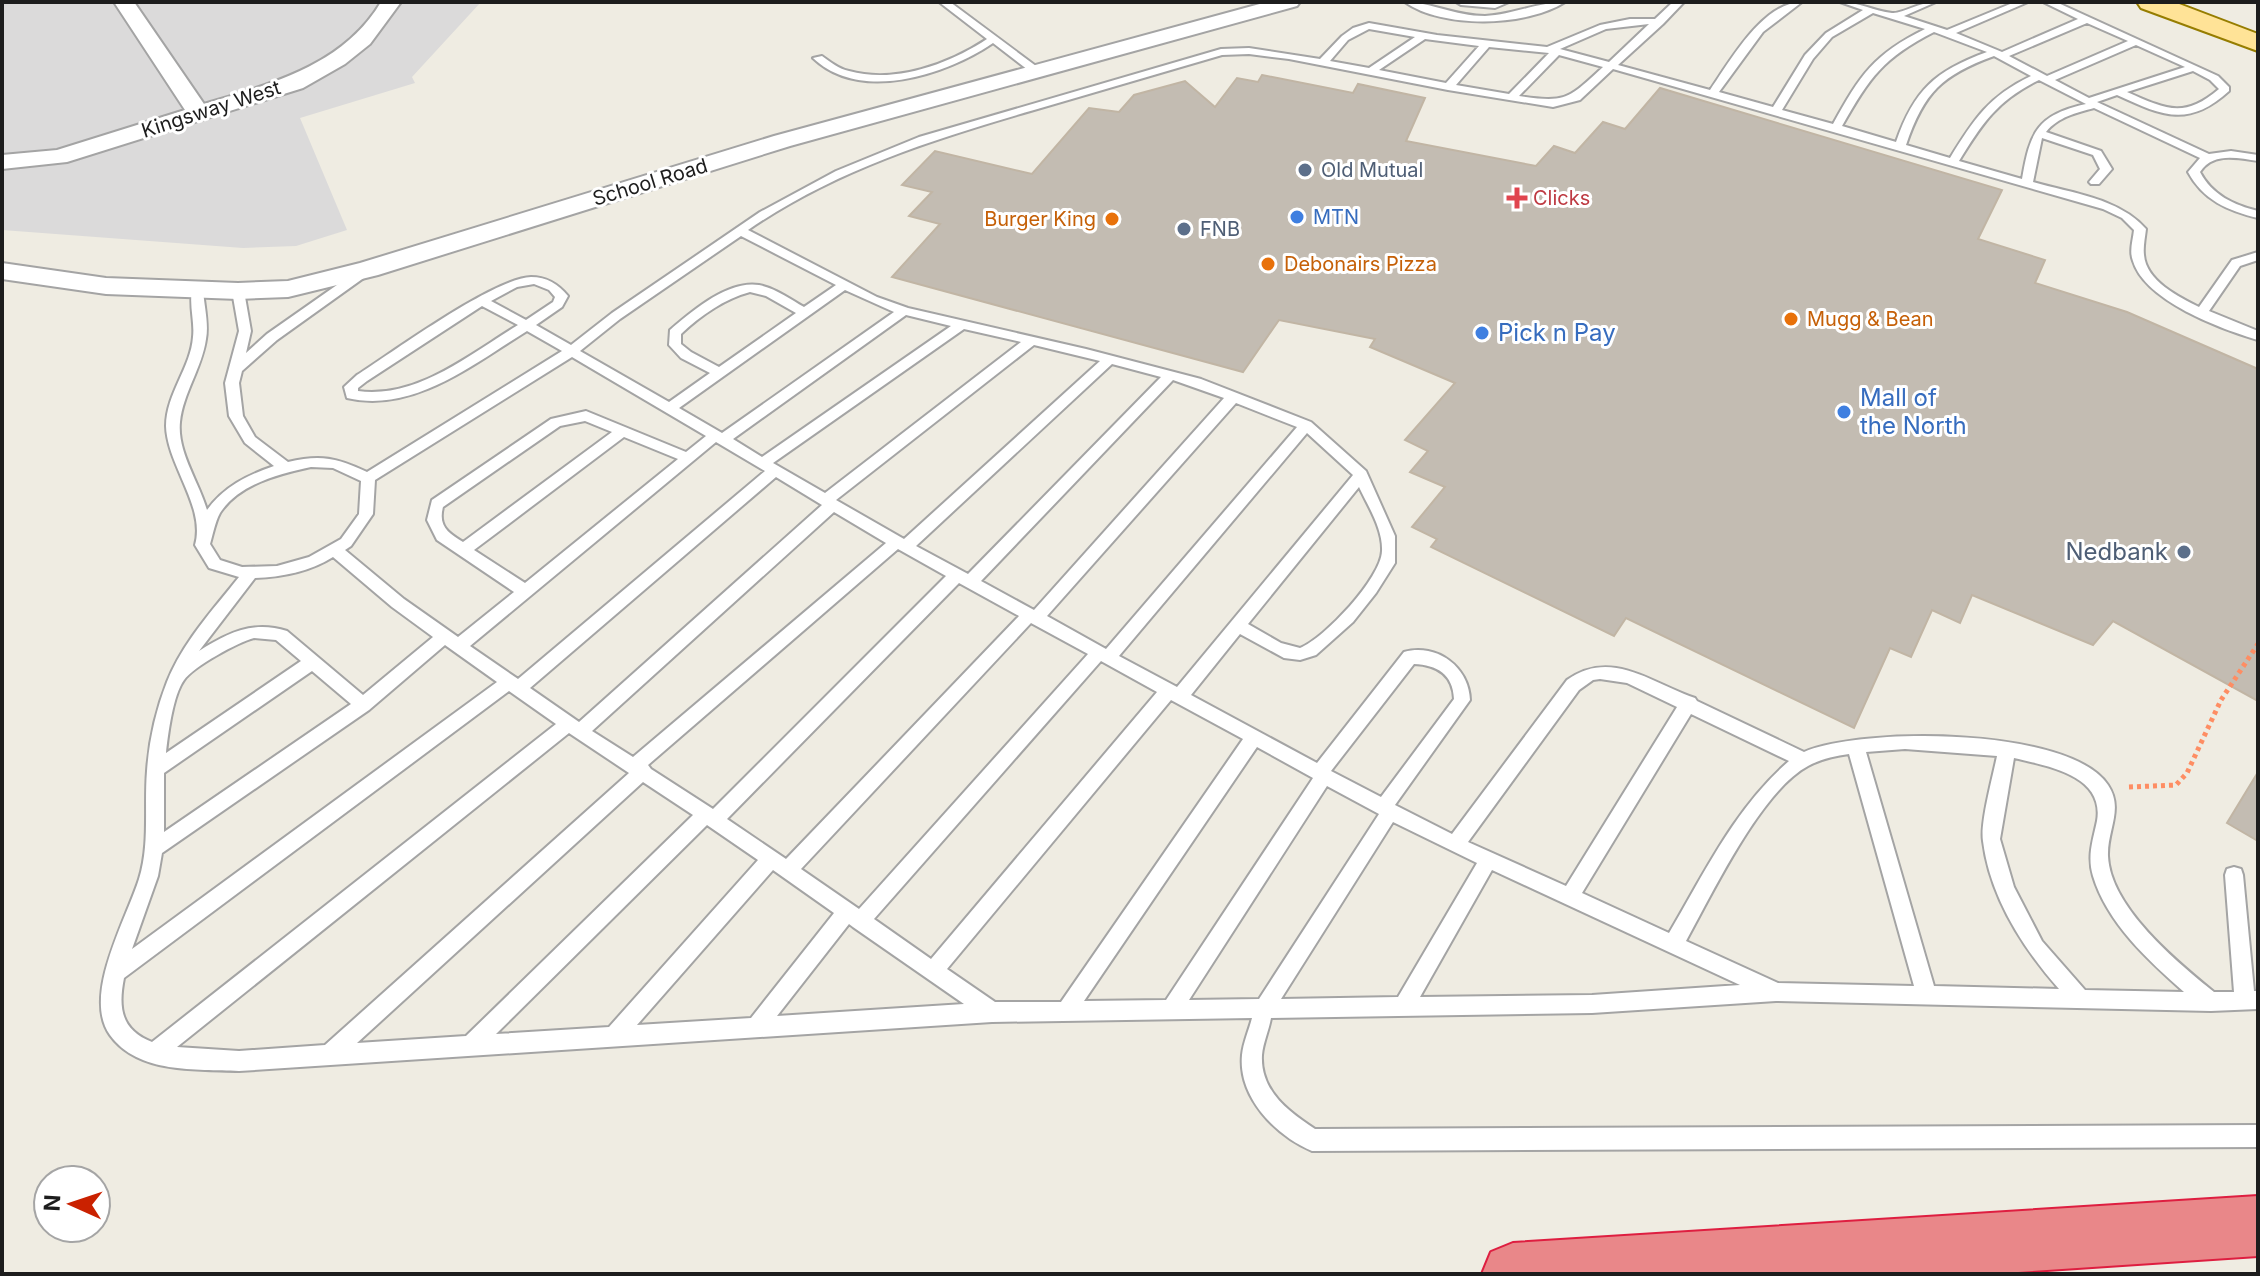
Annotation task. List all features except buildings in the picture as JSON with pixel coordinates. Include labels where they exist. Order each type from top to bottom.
[{"type":"highway","points":[[1513,1274],[2258,1226]]},
{"type":"main road","points":[[2150,2],[2258,43]]},
{"type":"main road","points":[[2198,2],[2258,25]]},
{"type":"street","points":[[124,2],[199,114]]},
{"type":"street","name":"Kingsway West","points":[[2,162],[59,157],[295,83],[327,68],[370,32],[391,2]]},
{"type":"street","name":"School Road","points":[[2,271],[106,286],[238,291],[288,289],[369,269],[782,141],[1290,2]]},
{"type":"lane","points":[[944,2],[1036,71]]},
{"type":"lane","points":[[1410,2],[1452,18],[1492,19],[1537,11],[1560,2]]},
{"type":"lane","points":[[1461,2],[1504,2]]},
{"type":"lane","points":[[368,478],[570,352],[616,316],[741,231],[840,173],[923,139],[1221,52],[1249,51],[1553,104],[1576,98],[1679,2]]},
{"type":"lane","points":[[1713,94],[1757,30],[1782,9],[1797,2]]},
{"type":"lane","points":[[1845,2],[1934,28],[1998,54],[2092,103],[2208,157]]},
{"type":"lane","points":[[1894,17],[1931,2]]},
{"type":"lane","points":[[1947,33],[2023,2]]},
{"type":"lane","points":[[2048,2],[2194,67],[2214,78],[2225,89],[2216,99],[2187,114],[2167,113],[2119,92]]},
{"type":"lane","points":[[1776,111],[1809,57],[1829,35],[1869,7]]},
{"type":"lane","points":[[1900,147],[1919,98],[1934,81],[1956,66],[1998,54],[2087,19]]},
{"type":"lane","points":[[1511,98],[1553,51],[1596,27],[1620,21],[1660,22]]},
{"type":"lane","points":[[1322,63],[1345,38],[1369,26],[1553,51],[1953,162],[2107,207],[2126,216],[2140,229],[2137,259],[2150,281],[2173,298],[2258,336]]},
{"type":"lane","points":[[1836,128],[1870,68],[1892,48],[1934,28]]},
{"type":"lane","points":[[1370,72],[1424,35]]},
{"type":"lane","points":[[818,58],[838,71],[874,77],[921,71],[957,61],[993,39]]},
{"type":"lane","points":[[1953,162],[1988,106],[2007,90],[2136,41]]},
{"type":"lane","points":[[1448,87],[1486,44]]},
{"type":"lane","points":[[2027,184],[2038,133],[2060,112],[2194,67]]},
{"type":"lane","points":[[2038,133],[2097,153],[2106,169],[2095,182]]},
{"type":"lane","points":[[2258,158],[2208,157],[2198,163],[2194,172],[2198,182],[2227,204],[2258,215]]},
{"type":"lane","points":[[741,231],[843,286],[904,311],[1171,375],[1306,425],[1361,475],[1388,536],[1387,565],[1334,635],[1314,650],[1299,654],[1278,648],[1238,625]]},
{"type":"lane","points":[[2202,312],[2236,263],[2258,256]]},
{"type":"lane","points":[[237,368],[272,337],[369,269]]},
{"type":"lane","points":[[542,281],[556,288],[562,296],[558,304],[527,325],[419,388],[371,399],[352,395],[351,387],[362,378],[506,286],[542,281]]},
{"type":"lane","points":[[668,409],[843,286]]},
{"type":"lane","points":[[719,373],[686,355],[675,345],[675,333],[687,321],[747,288],[760,289],[805,313]]},
{"type":"lane","points":[[197,290],[200,339],[180,394],[173,424],[177,452],[194,490],[204,527]]},
{"type":"lane","points":[[238,291],[245,331],[232,383],[236,416],[250,440],[285,467]]},
{"type":"lane","points":[[482,301],[901,544],[1386,810],[1455,845],[1777,992]]},
{"type":"lane","points":[[156,847],[526,592],[688,458],[904,311]]},
{"type":"lane","points":[[115,973],[514,684],[768,468],[962,324]]},
{"type":"lane","points":[[153,1054],[574,727],[829,503],[1032,340]]},
{"type":"lane","points":[[329,1055],[639,769],[1110,359]]},
{"type":"lane","points":[[470,1046],[964,578],[1171,375]]},
{"type":"lane","points":[[788,870],[1033,616],[1234,396]]},
{"type":"lane","points":[[526,592],[442,536],[435,525],[433,513],[437,504],[556,422],[570,417],[586,416],[688,458]]},
{"type":"lane","points":[[756,1027],[853,916],[1104,655],[1306,425]]},
{"type":"lane","points":[[464,549],[622,431]]},
{"type":"lane","points":[[311,462],[335,463],[368,478],[372,496],[368,514],[355,533],[334,550],[307,564],[278,573],[249,575],[225,571],[209,561],[201,545],[204,527],[216,508],[258,477],[311,462]]},
{"type":"lane","points":[[933,971],[1238,625],[1361,475]]},
{"type":"lane","points":[[334,550],[452,641],[574,727],[788,870],[992,1012]]},
{"type":"lane","points":[[249,575],[178,675],[161,729],[155,770],[156,847],[149,877],[115,973],[109,1011],[114,1025],[125,1038],[153,1054],[239,1061],[992,1012],[1592,1004],[1777,992],[2211,1002],[2252,1000],[2234,875]]},
{"type":"lane","points":[[178,675],[238,636],[271,631],[281,635],[363,705]]},
{"type":"lane","points":[[1171,1010],[1322,774],[1410,657],[1440,660],[1456,674],[1463,687],[1462,700],[1386,810],[1264,1008],[1252,1056],[1256,1086],[1279,1118],[1312,1140],[2258,1136]]},
{"type":"lane","points":[[155,770],[312,662]]},
{"type":"lane","points":[[1455,845],[1573,685],[1588,673],[1609,672],[1631,678],[1802,759]]},
{"type":"lane","points":[[1569,897],[1689,703]]},
{"type":"lane","points":[[1065,1012],[1254,737]]},
{"type":"lane","points":[[1673,945],[1761,797],[1802,759],[1856,747],[1923,743],[2007,748],[2070,764],[2090,775],[2100,786],[2108,802],[2099,856],[2104,880],[2150,947],[2175,974],[2211,1002]]},
{"type":"lane","points":[[1856,747],[1927,996]]},
{"type":"lane","points":[[2007,748],[1991,839],[2005,889],[2035,947],[2080,999]]},
{"type":"lane","points":[[614,1036],[771,859]]},
{"type":"lane","points":[[1403,1007],[1488,860]]},
{"type":"path","points":[[2100,786],[2176,785],[2187,773],[2221,700],[2258,644]]},
{"type":"shaded area","points":[[2,2],[481,2],[412,77],[415,83],[300,118],[347,230],[296,246],[243,248],[2,230]]},
{"type":"place","name":"Old Mutual","points":[[1305,170]]},
{"type":"place","name":"Clicks","points":[[1517,198]]},
{"type":"place","name":"MTN","points":[[1297,217]]},
{"type":"place","name":"Burger King","points":[[1112,219]]},
{"type":"place","name":"FNB","points":[[1184,229]]},
{"type":"place","name":"Debonairs Pizza","points":[[1268,264]]},
{"type":"place","name":"Mugg & Bean","points":[[1791,319]]},
{"type":"place","name":"Pick n Pay","points":[[1482,333]]},
{"type":"place","name":"Mall of the North","points":[[1844,412]]},
{"type":"place","name":"Nedbank","points":[[2184,552]]}]
